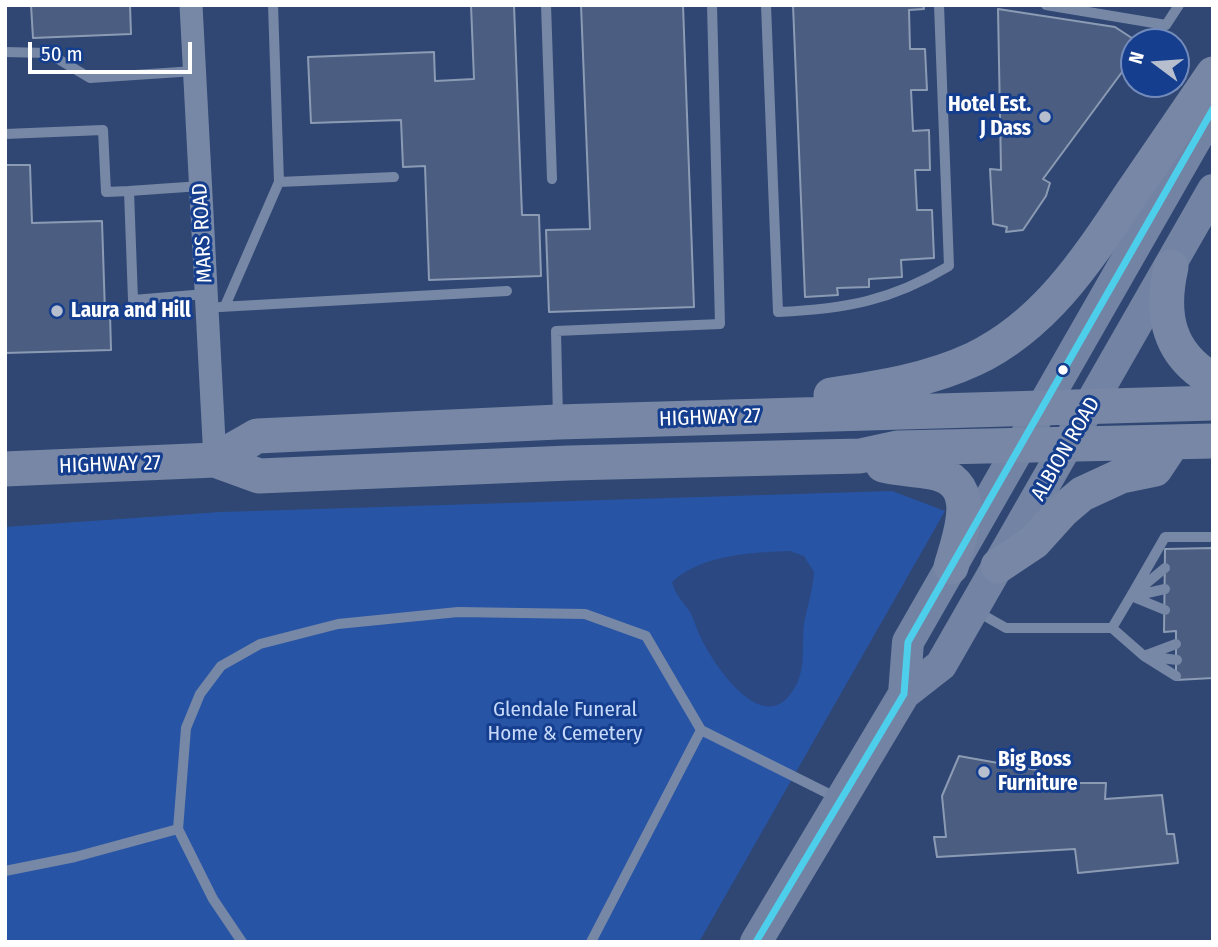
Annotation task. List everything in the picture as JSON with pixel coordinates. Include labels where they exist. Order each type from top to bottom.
[{"type":"main road","points":[[688,418],[718,405],[821,397],[887,387],[942,373],[1008,340],[1057,296],[1088,258],[1213,74]]},
{"type":"main road","name":"ALBION ROAD","points":[[904,694],[908,642],[1213,109]]},
{"type":"main road","name":"ALBION ROAD","points":[[756,942],[904,694],[941,665],[1213,190]]},
{"type":"main road","points":[[1171,267],[1167,295],[1169,325],[1174,343],[1182,357],[1196,371],[1213,380]]},
{"type":"main road","name":"HIGHWAY 27","points":[[215,460],[257,436],[558,422],[1213,403]]},
{"type":"main road","name":"HIGHWAY 27","points":[[5,469],[215,460],[259,476],[569,463],[860,456],[897,448],[1213,441]]},
{"type":"main road","points":[[998,566],[1034,542],[1062,510],[1082,494],[1121,476],[1155,469],[1173,442]]},
{"type":"main road","points":[[860,456],[886,466],[935,472],[959,489],[964,498],[964,522],[951,567]]},
{"type":"street","name":"MARS ROAD","points":[[191,5],[201,186],[213,303],[215,460]]},
{"type":"lane","points":[[213,303],[279,182],[273,5]]},
{"type":"lane","points":[[546,5],[552,179]]},
{"type":"lane","points":[[558,422],[556,331],[720,324],[712,5]]},
{"type":"lane","points":[[766,5],[778,312],[835,310],[886,299],[949,267],[939,5]]},
{"type":"lane","points":[[1046,5],[1166,25],[1179,5]]},
{"type":"lane","points":[[5,52],[48,53],[90,78],[195,71]]},
{"type":"lane","points":[[5,134],[103,130],[106,192],[201,186]]},
{"type":"lane","points":[[279,182],[394,177]]},
{"type":"lane","points":[[129,191],[133,300],[213,303],[507,290]]},
{"type":"lane","points":[[1112,628],[1165,537],[1213,537]]},
{"type":"lane","points":[[1131,596],[1165,568]]},
{"type":"lane","points":[[1131,596],[1165,589]]},
{"type":"lane","points":[[1131,596],[1164,610]]},
{"type":"lane","points":[[973,610],[1006,628],[1112,628],[1144,656],[1176,676]]},
{"type":"lane","points":[[242,942],[213,899],[178,829],[186,729],[200,694],[221,666],[260,644],[338,624],[458,612],[585,614],[646,636],[701,730],[840,800]]},
{"type":"lane","points":[[1144,656],[1177,644]]},
{"type":"lane","points":[[1144,656],[1177,660]]},
{"type":"lane","points":[[591,942],[701,730]]},
{"type":"lane","points":[[5,871],[75,857],[178,829]]},
{"type":"green space","name":"Glendale Funeral Home & Cemetery","points":[[892,491],[945,511],[699,942],[5,942],[5,527],[221,512]]},
{"type":"shaded area","points":[[790,551],[804,556],[814,572],[804,624],[801,670],[789,696],[777,705],[764,706],[751,700],[726,677],[707,649],[672,582],[697,566],[712,561],[744,554]]},
{"type":"building","points":[[31,5],[130,5],[131,34],[33,38]]},
{"type":"building","points":[[471,5],[514,5],[522,215],[539,215],[541,276],[429,280],[425,166],[403,167],[401,120],[311,123],[308,57],[434,52],[435,81],[474,79]]},
{"type":"building","points":[[581,5],[683,5],[694,307],[549,312],[546,230],[590,229]]},
{"type":"building","points":[[793,5],[923,5],[924,9],[909,10],[910,49],[925,49],[927,90],[911,90],[913,131],[929,130],[930,170],[915,170],[917,210],[932,210],[934,258],[901,260],[902,277],[869,279],[869,287],[837,288],[838,295],[805,297]]},
{"type":"building","name":"Hotel Est. J Dass","points":[[998,9],[1115,27],[1120,30],[1120,75],[1043,179],[1050,183],[1046,196],[1023,230],[1006,232],[1007,227],[993,224],[990,169],[1001,170]]},
{"type":"building","points":[[5,165],[30,165],[32,223],[102,221],[105,313],[110,313],[111,350],[5,353]]},
{"type":"building","points":[[1213,548],[1213,678],[1176,680],[1176,631],[1164,632],[1165,549]]},
{"type":"building","points":[[959,756],[1037,770],[1037,783],[1106,783],[1105,799],[1162,795],[1167,834],[1174,834],[1178,863],[1078,873],[1075,849],[937,857],[934,837],[946,837],[942,796]]},
{"type":"transit line","points":[[756,942],[904,694],[908,642],[1213,109]]},
{"type":"place","name":"Hotel Est. J Dass","points":[[1045,117]]},
{"type":"place","name":"Laura and Hill","points":[[57,311]]},
{"type":"place","name":"Big Boss Furniture","points":[[984,772]]}]
